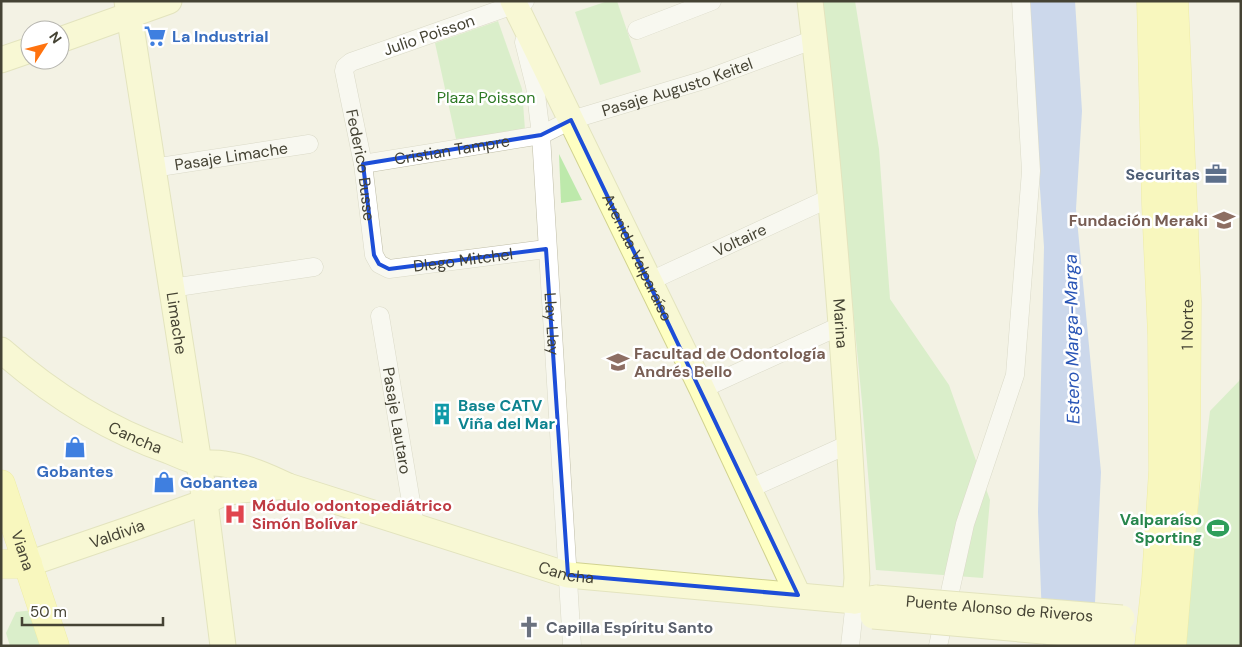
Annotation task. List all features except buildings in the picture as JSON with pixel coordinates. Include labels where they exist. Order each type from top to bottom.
[{"type":"main road","points":[[70,35],[128,8],[169,1]]},
{"type":"main road","name":"Marina","points":[[810,1],[832,197],[842,325],[857,578],[868,605]]},
{"type":"main road","name":"1 Norte","points":[[1151,1],[1156,204],[1162,335],[1163,471],[1152,637]]},
{"type":"main road","name":"1 Norte","points":[[1172,646],[1186,479],[1187,318],[1174,1]]},
{"type":"main road","name":"Avenida Valparaíso","points":[[517,3],[648,282],[702,389],[798,595]]},
{"type":"main road","name":"Limache","points":[[128,8],[205,502],[223,646]]},
{"type":"main road","points":[[1,60],[20,53]]},
{"type":"main road","name":"Cancha","points":[[1,350],[51,390],[82,411],[128,435],[199,462],[222,463],[245,468],[288,486],[568,575],[798,595],[868,605]]},
{"type":"main road","name":"Viana","points":[[1,484],[55,646]]},
{"type":"main road","name":"Cancha","points":[[205,502],[221,494],[241,490],[288,486]]},
{"type":"main road","name":"Valdivia","points":[[28,564],[205,502]]},
{"type":"main road","points":[[1,564],[28,564]]},
{"type":"main road","name":"Puente Alonso de Riveros","points":[[868,605],[1128,634]]},
{"type":"main road","points":[[1128,634],[1152,637]]},
{"type":"street","points":[[637,30],[712,1]]},
{"type":"street","points":[[938,646],[965,524],[1015,375],[1031,171],[1021,1]]},
{"type":"street","name":"Julio Poisson","points":[[345,67],[351,62],[517,3]]},
{"type":"street","name":"Llay Llay","points":[[517,3],[535,86],[541,136],[546,249],[572,646]]},
{"type":"street","name":"Pasaje Augusto Keitel","points":[[541,136],[571,120],[704,80],[815,39]]},
{"type":"street","name":"Federico Busse","points":[[345,67],[344,72],[364,164],[374,255],[379,264]]},
{"type":"street","name":"Cristian Tampre","points":[[364,164],[541,136]]},
{"type":"street","name":"Pasaje Limache","points":[[153,168],[310,144]]},
{"type":"street","name":"Voltaire","points":[[648,282],[832,197]]},
{"type":"street","name":"DIego Mitchel","points":[[379,264],[389,268],[546,249]]},
{"type":"street","points":[[171,288],[314,267]]},
{"type":"street","name":"Pasaje Lautaro","points":[[380,316],[415,526]]},
{"type":"street","points":[[702,389],[842,325]]},
{"type":"street","points":[[749,489],[849,444]]},
{"type":"street","name":"Marina","points":[[850,646],[868,605]]},
{"type":"highlighted area","points":[[571,120],[798,595],[568,575],[546,249],[389,269],[379,264],[374,255],[363,164],[541,135]]},
{"type":"green space","points":[[608,1],[617,1],[641,72],[600,85],[575,12]]},
{"type":"green space","points":[[823,1],[855,1],[879,149],[890,299],[949,385],[990,500],[983,578],[876,570],[862,402]]},
{"type":"green space","name":"Plaza Poisson","points":[[498,21],[522,89],[525,130],[456,139],[435,43]]},
{"type":"green space","points":[[559,154],[582,200],[561,203]]},
{"type":"green space","name":"Valparaíso Sporting","points":[[1241,376],[1241,646],[1181,646],[1210,411],[1239,381]]},
{"type":"green space","points":[[34,610],[47,646],[10,646],[6,633],[16,612]]},
{"type":"water","name":"Estero Marga-Marga","points":[[1027,1],[1075,1],[1082,111],[1076,209],[1101,472],[1093,646],[1043,646],[1038,512],[1044,247]]},
{"type":"place","name":"La Industrial","points":[[155,36]]},
{"type":"place","name":"Securitas","points":[[1216,174]]},
{"type":"place","name":"Fundación Meraki","points":[[1224,220]]},
{"type":"place","name":"Facultad de Odontología Andrés Bello","points":[[618,362]]},
{"type":"place","name":"Base CATV Viña del Mar","points":[[442,414]]},
{"type":"place","name":"Gobantes","points":[[75,447]]},
{"type":"place","name":"Gobantea","points":[[164,482]]},
{"type":"place","name":"Módulo odontopediátrico Simón Bolívar","points":[[235,514]]},
{"type":"place","name":"Valparaíso Sporting","points":[[1218,528]]},
{"type":"place","name":"Capilla Espíritu Santo","points":[[529,627]]}]
